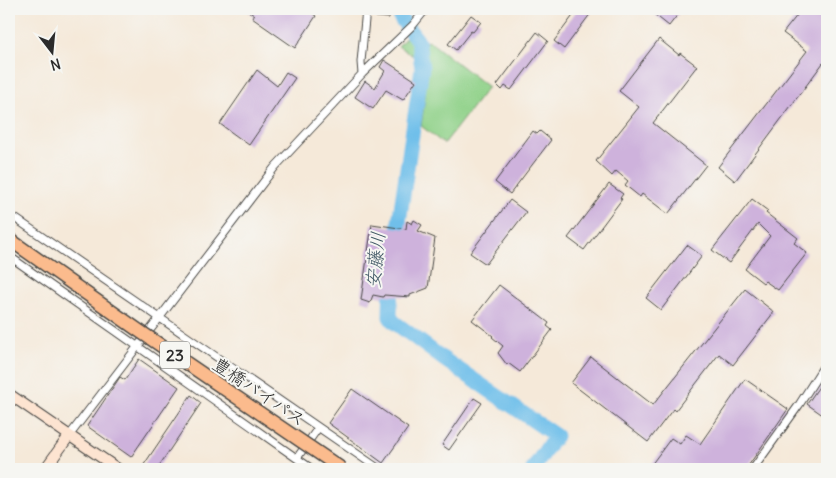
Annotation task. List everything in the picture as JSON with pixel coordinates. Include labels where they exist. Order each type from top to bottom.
[{"type":"highway","name":"豊橋バイパス","points":[[9,239],[342,469]]},
{"type":"highway","name":"豊橋バイパス","points":[[9,246],[330,469]]},
{"type":"main road","points":[[9,394],[118,469]]},
{"type":"main road","points":[[45,469],[69,436]]},
{"type":"street","points":[[362,74],[361,62],[366,9]]},
{"type":"street","points":[[69,436],[275,166],[362,74],[409,29],[426,9]]},
{"type":"street","points":[[9,214],[379,469]]},
{"type":"street","points":[[9,256],[312,469]]},
{"type":"street","points":[[753,469],[799,405],[827,361]]},
{"type":"street","points":[[297,458],[318,428]]},
{"type":"green space","points":[[410,33],[415,40],[418,59],[398,46]]},
{"type":"green space","points":[[429,41],[488,87],[444,144],[421,126],[427,74],[425,42]]},
{"type":"building","points":[[245,9],[306,9],[316,16],[295,48],[252,18],[254,15]]},
{"type":"building","points":[[376,9],[389,9],[389,18],[376,17]]},
{"type":"building","points":[[578,9],[594,9],[564,49],[554,41]]},
{"type":"building","points":[[658,9],[682,9],[669,26],[654,14]]},
{"type":"building","points":[[802,9],[827,9],[827,66],[823,63],[735,181],[718,167],[807,51],[783,33]]},
{"type":"building","points":[[471,15],[481,22],[456,50],[448,44]]},
{"type":"building","points":[[537,32],[548,41],[511,90],[505,86],[502,90],[497,85]]},
{"type":"building","points":[[659,39],[697,66],[653,123],[706,165],[668,214],[642,194],[640,197],[625,185],[628,181],[616,171],[612,176],[596,161],[639,107],[619,91]]},
{"type":"building","points":[[384,60],[416,81],[403,100],[386,90],[373,109],[355,97],[365,81],[375,88],[385,71],[380,67]]},
{"type":"building","points":[[257,70],[277,86],[286,72],[295,78],[249,145],[220,124]]},
{"type":"building","points":[[533,131],[537,134],[540,131],[551,140],[510,194],[495,182]]},
{"type":"building","points":[[609,184],[623,194],[620,198],[622,199],[584,250],[568,238]]},
{"type":"building","points":[[752,199],[768,211],[766,213],[798,238],[794,243],[807,253],[778,290],[765,281],[763,283],[745,269],[770,236],[758,224],[729,263],[712,250]]},
{"type":"building","points":[[510,200],[526,212],[486,264],[470,253]]},
{"type":"building","points":[[414,220],[422,225],[418,231],[435,238],[428,288],[410,295],[410,297],[373,295],[370,303],[361,300],[372,224],[406,229],[407,221],[412,224]]},
{"type":"building","points":[[687,245],[702,256],[661,310],[646,298]]},
{"type":"building","points":[[499,285],[549,323],[547,326],[552,330],[520,372],[508,363],[507,365],[498,353],[503,346],[472,320]]},
{"type":"building","points":[[745,289],[774,312],[733,365],[719,354],[675,411],[673,409],[648,442],[571,383],[591,357],[653,405]]},
{"type":"building","points":[[139,359],[179,387],[131,457],[87,426],[120,377],[125,380]]},
{"type":"building","points":[[827,375],[827,418],[807,404]]},
{"type":"building","points":[[745,379],[788,409],[746,469],[657,469],[651,465],[671,438],[680,444],[686,435],[700,444]]},
{"type":"building","points":[[352,389],[408,428],[383,463],[328,423]]},
{"type":"building","points":[[191,395],[201,403],[157,469],[141,469]]},
{"type":"building","points":[[474,398],[482,403],[449,450],[442,445]]},
{"type":"waterway","name":"安藤川","points":[[395,249],[422,68],[418,41],[401,19],[399,9]]},
{"type":"waterway","name":"安藤川","points":[[391,276],[390,317],[394,322],[442,358],[556,436],[554,439]]},
{"type":"waterway","name":"安藤川","points":[[533,469],[549,445]]}]
